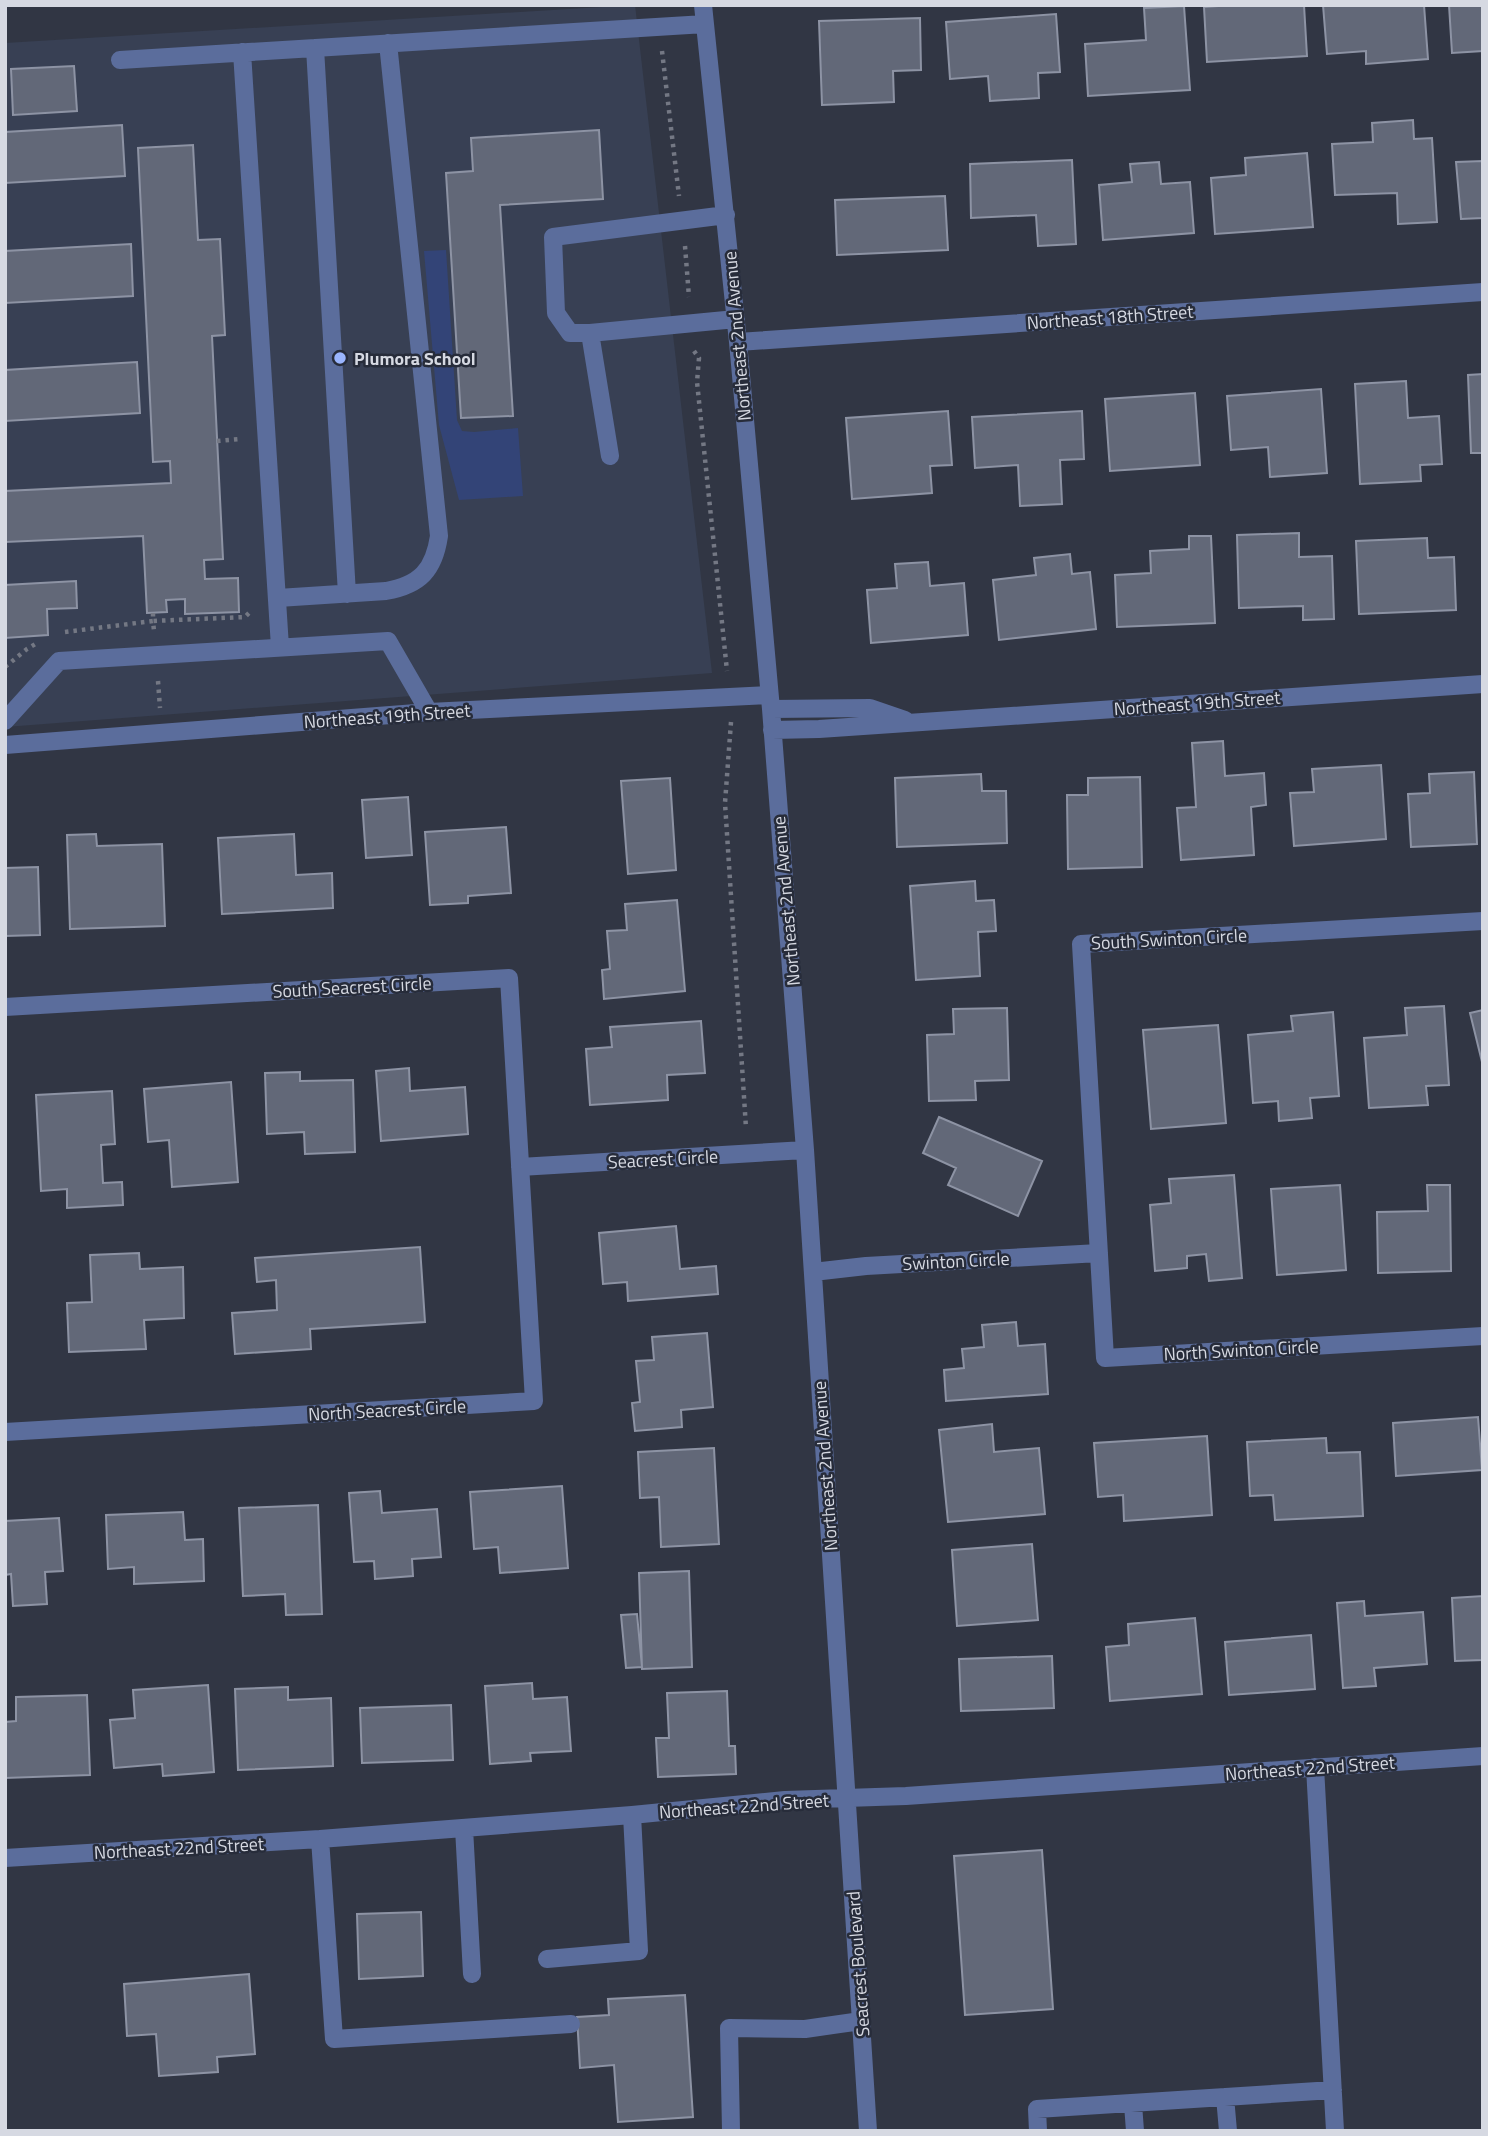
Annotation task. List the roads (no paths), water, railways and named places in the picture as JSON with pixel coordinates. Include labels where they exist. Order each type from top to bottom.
[{"type":"street","name":"Northeast 2nd Avenue","points":[[703,5],[736,319],[806,1150],[847,1798]]},
{"type":"street","points":[[120,60],[705,24]]},
{"type":"street","points":[[278,598],[386,592],[403,588],[418,580],[433,561],[439,536],[388,43]]},
{"type":"street","points":[[315,48],[347,594]]},
{"type":"street","points":[[242,52],[280,647]]},
{"type":"street","points":[[726,215],[553,237],[556,313],[570,333],[736,319]]},
{"type":"street","name":"Northeast 18th Street","points":[[738,342],[1483,292]]},
{"type":"street","points":[[590,333],[611,456]]},
{"type":"street","points":[[5,721],[59,661],[388,641],[429,712]]},
{"type":"street","name":"Northeast 19th Street","points":[[772,730],[1483,684]]},
{"type":"street","name":"Northeast 19th Street","points":[[5,745],[429,712],[729,697],[870,708],[911,723]]},
{"type":"street","name":"South Swinton Circle","points":[[1099,1253],[1081,944],[1483,921]]},
{"type":"street","name":"South Seacrest Circle","points":[[5,1007],[509,978],[520,1167]]},
{"type":"street","name":"Seacrest Circle","points":[[520,1167],[806,1150]]},
{"type":"street","name":"North Seacrest Circle","points":[[5,1432],[534,1401],[520,1167]]},
{"type":"street","name":"Swinton Circle","points":[[813,1272],[866,1266],[1099,1253]]},
{"type":"street","name":"North Swinton Circle","points":[[1099,1253],[1105,1358],[1483,1336]]},
{"type":"street","name":"Northeast 22nd Street","points":[[5,1858],[320,1839],[632,1815],[785,1800],[1483,1756]]},
{"type":"street","points":[[1315,1767],[1335,2131]]},
{"type":"street","name":"Seacrest Boulevard","points":[[847,1798],[869,2131]]},
{"type":"street","points":[[547,1959],[639,1951],[632,1815]]},
{"type":"street","points":[[464,1828],[472,1974]]},
{"type":"street","points":[[320,1839],[334,2039],[571,2024]]},
{"type":"street","points":[[731,2131],[730,2028],[805,2029],[861,2021]]},
{"type":"street","points":[[1038,2131],[1037,2109],[1333,2090]]},
{"type":"street","points":[[1225,2097],[1227,2131]]},
{"type":"street","points":[[1133,2104],[1135,2131]]},
{"type":"place","name":"Plumora School","points":[[340,358]]}]
